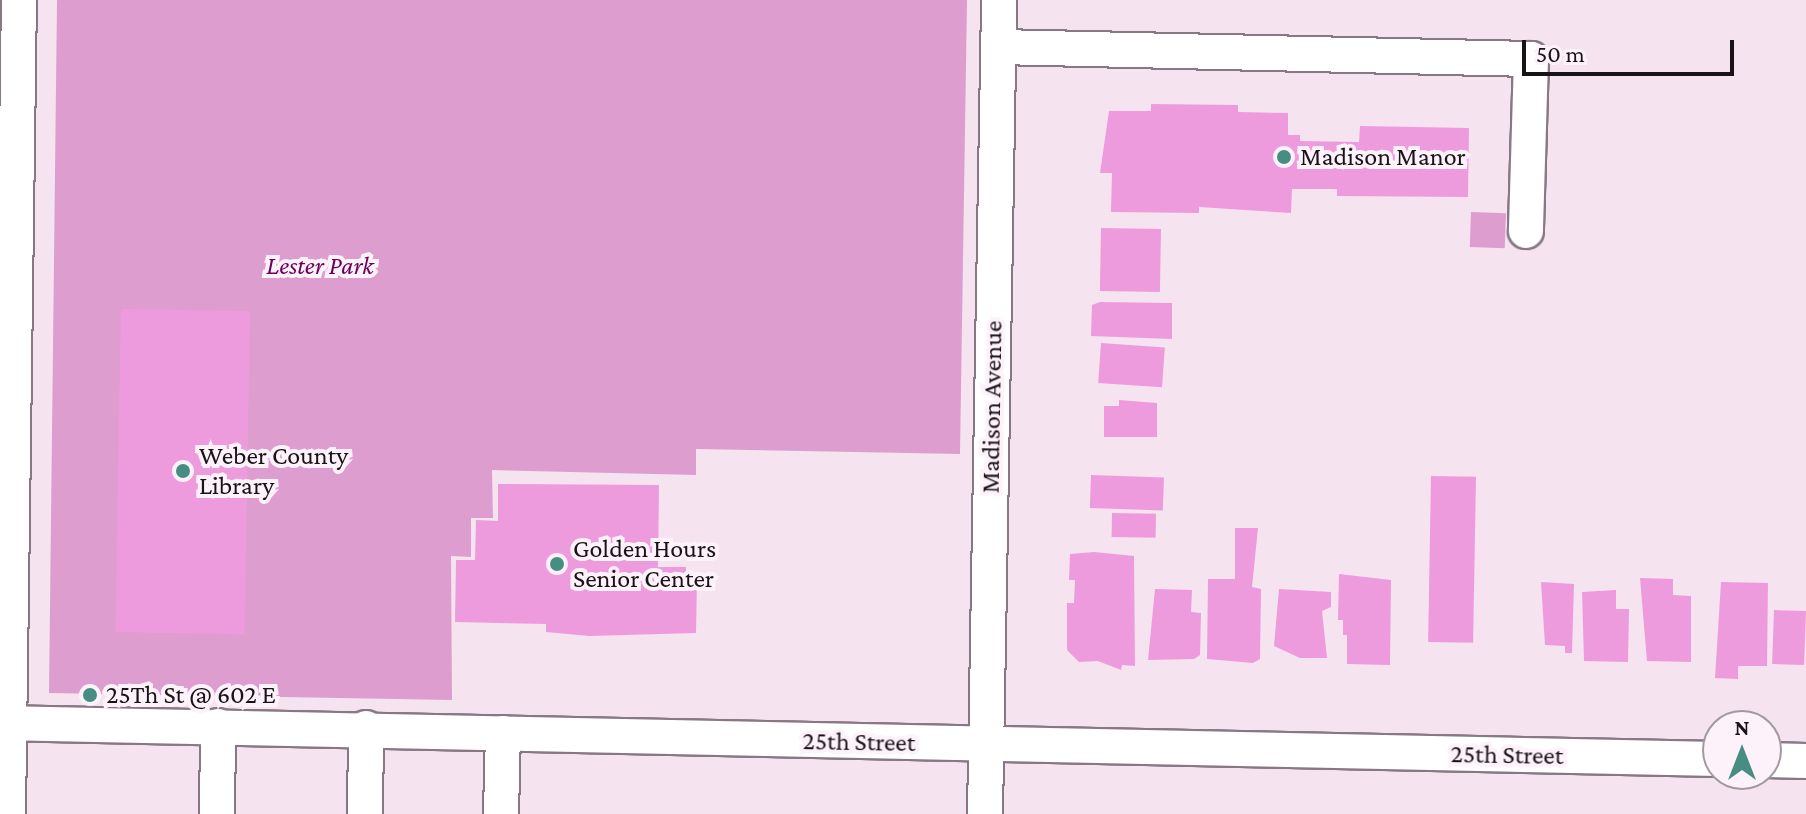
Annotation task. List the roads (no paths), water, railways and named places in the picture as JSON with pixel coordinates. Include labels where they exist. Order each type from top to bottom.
[{"type":"street","points":[[8,814],[5,723],[19,0]]},
{"type":"street","name":"Madison Avenue","points":[[985,814],[999,0]]},
{"type":"street","points":[[998,47],[1531,59],[1526,231]]},
{"type":"street","name":"25th Street","points":[[5,723],[366,728],[1702,759]]},
{"type":"street","points":[[217,814],[218,726]]},
{"type":"street","points":[[365,814],[366,728]]},
{"type":"street","points":[[501,814],[503,733]]},
{"type":"street","points":[[1782,760],[1806,761]]},
{"type":"place","name":"Madison Manor","points":[[1284,157]]},
{"type":"place","name":"Weber County Library","points":[[183,471]]},
{"type":"place","name":"Golden Hours Senior Center","points":[[557,564]]},
{"type":"place","name":"25Th St @ 602 E","points":[[90,695]]},
{"type":"park label","name":"Lester Park","points":[[320,266]]}]
